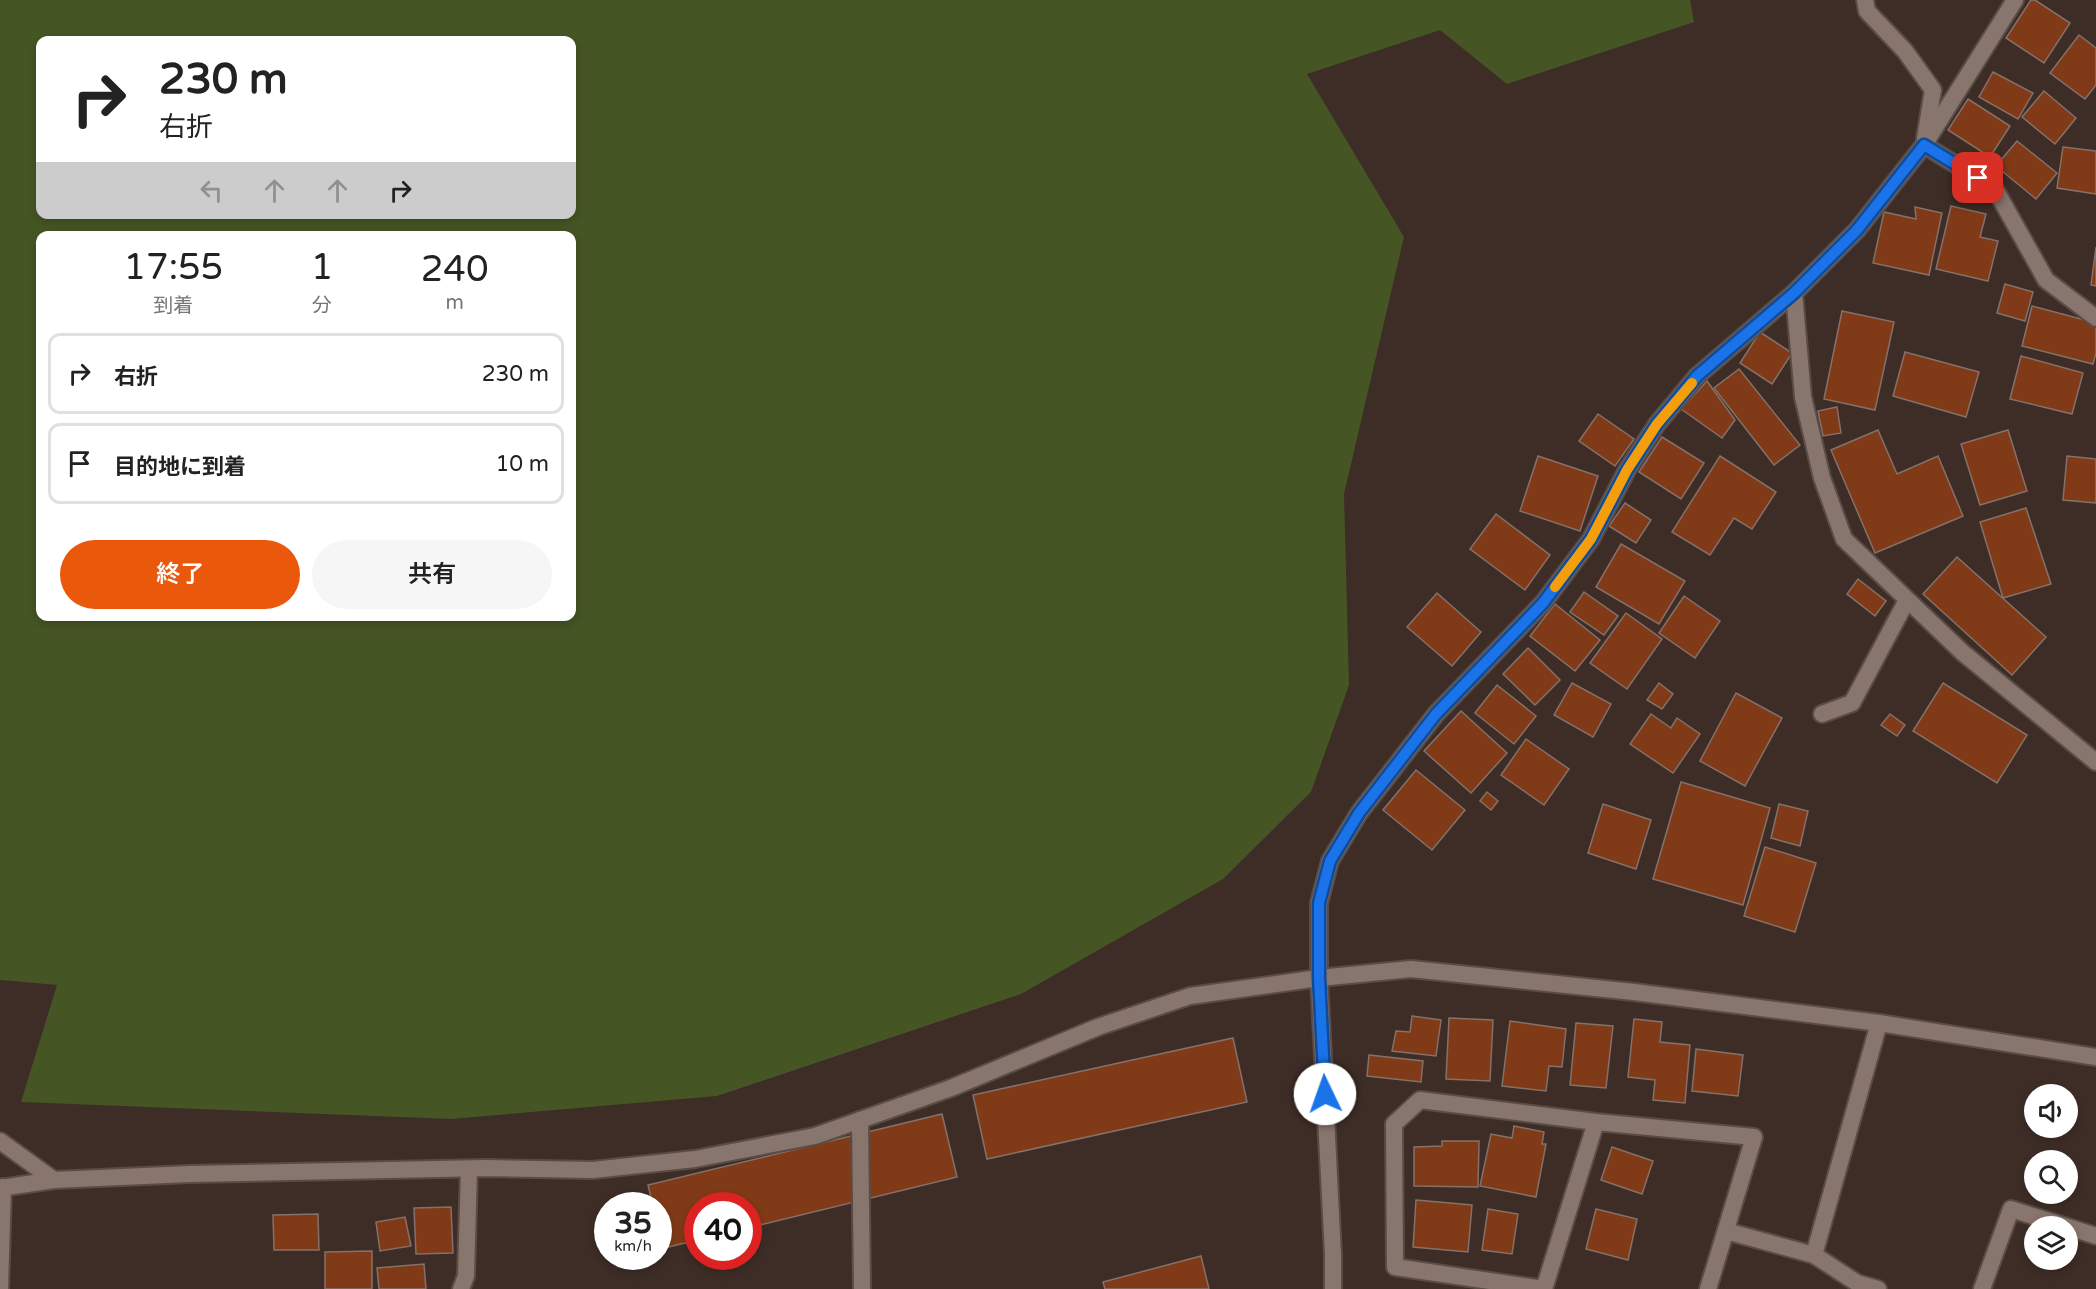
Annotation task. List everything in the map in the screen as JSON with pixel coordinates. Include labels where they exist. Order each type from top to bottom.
[{"type":"street","points":[[1865,0],[1867,11],[1905,51],[1933,90],[1924,145]]},
{"type":"street","points":[[1333,1289],[1334,1255],[1319,978],[1319,903],[1330,861],[1359,813],[1436,714],[1543,603],[1591,539],[1627,470],[1657,424],[1697,376],[1794,293],[1857,230],[1924,145],[2015,0]]},
{"type":"street","points":[[1924,145],[1995,189],[2046,280],[2096,318]]},
{"type":"street","points":[[1794,293],[1803,397],[1822,478],[1844,539],[1962,652],[2096,762]]},
{"type":"street","points":[[1822,714],[1852,703],[1907,600]]},
{"type":"street","points":[[0,1289],[2,1188],[54,1180],[189,1174],[469,1169],[593,1170],[694,1159],[815,1136],[951,1088],[1098,1027],[1190,996],[1319,978],[1411,969],[1634,992],[1879,1023],[2096,1057]]},
{"type":"street","points":[[1814,1255],[1879,1023]]},
{"type":"street","points":[[1596,1122],[1544,1289],[1395,1267],[1394,1124],[1420,1100],[1596,1122],[1754,1137],[1708,1289]]},
{"type":"street","points":[[860,1120],[862,1289]]},
{"type":"street","points":[[0,1141],[54,1180]]},
{"type":"street","points":[[461,1289],[466,1276],[469,1169]]},
{"type":"street","points":[[1982,1289],[2011,1209],[2096,1236]]},
{"type":"street","points":[[1726,1231],[1814,1255],[1857,1282],[1878,1289]]},
{"type":"green space","points":[[0,0],[1690,0],[1694,22],[1507,84],[1440,30],[1307,74],[1404,237],[1344,494],[1349,685],[1311,792],[1223,879],[1021,994],[717,1096],[451,1119],[21,1102],[57,985],[0,980]]},
{"type":"building","points":[[2031,0],[2035,0],[2070,23],[2044,63],[2006,38]]},
{"type":"building","points":[[2079,35],[2096,48],[2096,85],[2085,99],[2050,73]]},
{"type":"building","points":[[1993,72],[2033,93],[2018,119],[1979,97]]},
{"type":"building","points":[[2044,91],[2076,118],[2055,144],[2022,117]]},
{"type":"building","points":[[1968,99],[2010,126],[1990,157],[1948,130]]},
{"type":"building","points":[[2017,141],[2057,173],[2036,199],[1996,166]]},
{"type":"building","points":[[2063,147],[2096,151],[2096,194],[2057,188]]},
{"type":"building","points":[[1951,206],[1986,214],[1980,237],[1998,241],[1988,281],[1936,269]]},
{"type":"building","points":[[1915,207],[1942,213],[1929,275],[1873,263],[1884,212],[1916,219]]},
{"type":"building","points":[[2096,247],[2096,286],[2091,285]]},
{"type":"building","points":[[2005,284],[2033,292],[2025,321],[1997,313]]},
{"type":"building","points":[[2032,306],[2096,323],[2096,353],[2093,364],[2022,346]]},
{"type":"building","points":[[1842,311],[1894,322],[1875,410],[1824,399]]},
{"type":"building","points":[[1760,332],[1792,353],[1772,384],[1740,363]]},
{"type":"building","points":[[1905,352],[1979,372],[1966,417],[1893,396]]},
{"type":"building","points":[[2021,356],[2083,373],[2072,414],[2010,399]]},
{"type":"building","points":[[1739,369],[1800,445],[1774,465],[1714,388]]},
{"type":"building","points":[[1707,381],[1735,420],[1722,438],[1681,409]]},
{"type":"building","points":[[1837,407],[1841,433],[1823,436],[1818,411]]},
{"type":"building","points":[[1598,414],[1634,439],[1615,466],[1579,441]]},
{"type":"building","points":[[1878,430],[1897,474],[1938,456],[1963,516],[1875,553],[1831,450]]},
{"type":"building","points":[[2008,430],[2027,491],[1980,505],[1961,444]]},
{"type":"building","points":[[1662,437],[1704,463],[1681,499],[1639,472]]},
{"type":"building","points":[[1538,456],[1598,476],[1580,531],[1520,511]]},
{"type":"building","points":[[1720,456],[1776,492],[1752,529],[1734,518],[1710,555],[1672,532]]},
{"type":"building","points":[[2067,456],[2096,459],[2096,503],[2063,500]]},
{"type":"building","points":[[1625,503],[1651,520],[1636,543],[1609,526]]},
{"type":"building","points":[[2026,508],[2051,584],[2003,598],[1980,522]]},
{"type":"building","points":[[1496,514],[1550,555],[1525,590],[1470,549]]},
{"type":"building","points":[[1621,544],[1685,581],[1659,624],[1596,587]]},
{"type":"building","points":[[1957,557],[2046,637],[2012,675],[1923,594]]},
{"type":"building","points":[[1858,579],[1886,601],[1875,616],[1847,594]]},
{"type":"building","points":[[1584,592],[1618,616],[1604,635],[1570,612]]},
{"type":"building","points":[[1437,593],[1481,632],[1452,666],[1407,627]]},
{"type":"building","points":[[1684,596],[1720,621],[1695,658],[1659,633]]},
{"type":"building","points":[[1555,604],[1600,640],[1575,671],[1530,636]]},
{"type":"building","points":[[1626,613],[1662,639],[1627,689],[1590,663]]},
{"type":"building","points":[[1528,648],[1560,680],[1535,705],[1503,674]]},
{"type":"building","points":[[1572,683],[1611,704],[1593,737],[1554,715]]},
{"type":"building","points":[[1659,683],[1673,694],[1662,709],[1647,700]]},
{"type":"building","points":[[1943,683],[2027,735],[1997,783],[1913,731]]},
{"type":"building","points":[[1497,685],[1536,716],[1514,744],[1475,713]]},
{"type":"building","points":[[1736,693],[1782,718],[1745,786],[1700,761]]},
{"type":"building","points":[[1461,711],[1507,753],[1471,793],[1424,751]]},
{"type":"building","points":[[1651,714],[1671,728],[1677,718],[1700,734],[1673,773],[1630,744]]},
{"type":"building","points":[[1890,714],[1905,725],[1897,736],[1881,725]]},
{"type":"building","points":[[1526,739],[1569,769],[1544,805],[1501,775]]},
{"type":"building","points":[[1416,770],[1465,810],[1432,850],[1383,810]]},
{"type":"building","points":[[1681,782],[1770,808],[1743,905],[1653,879]]},
{"type":"building","points":[[1487,792],[1498,801],[1491,810],[1480,801]]},
{"type":"building","points":[[1603,804],[1651,820],[1636,869],[1588,853]]},
{"type":"building","points":[[1779,804],[1808,811],[1800,846],[1771,838]]},
{"type":"building","points":[[1765,847],[1816,863],[1795,932],[1744,916]]},
{"type":"building","points":[[1412,1016],[1441,1020],[1436,1056],[1392,1051],[1396,1031],[1410,1032]]},
{"type":"building","points":[[1449,1018],[1493,1020],[1490,1081],[1446,1079]]},
{"type":"building","points":[[1634,1019],[1662,1022],[1660,1042],[1690,1045],[1685,1103],[1653,1100],[1655,1080],[1628,1077]]},
{"type":"building","points":[[1510,1021],[1566,1029],[1562,1067],[1549,1066],[1546,1091],[1502,1086]]},
{"type":"building","points":[[1576,1023],[1613,1026],[1606,1088],[1570,1085]]},
{"type":"building","points":[[1233,1038],[1247,1102],[987,1159],[973,1095]]},
{"type":"building","points":[[1696,1049],[1743,1055],[1738,1096],[1692,1091]]},
{"type":"building","points":[[1369,1055],[1423,1061],[1421,1082],[1367,1076]]},
{"type":"building","points":[[942,1114],[957,1177],[762,1225],[762,1192],[684,1192],[684,1243],[672,1246],[672,1192],[650,1192],[648,1185]]},
{"type":"building","points":[[1514,1126],[1544,1132],[1542,1144],[1546,1144],[1536,1197],[1480,1186],[1491,1134],[1512,1138]]},
{"type":"building","points":[[1442,1141],[1479,1141],[1478,1187],[1414,1186],[1414,1147],[1442,1146]]},
{"type":"building","points":[[1612,1147],[1653,1161],[1642,1194],[1601,1180]]},
{"type":"building","points":[[1416,1200],[1472,1205],[1468,1252],[1413,1247]]},
{"type":"building","points":[[451,1207],[453,1253],[416,1254],[414,1208]]},
{"type":"building","points":[[1488,1209],[1518,1214],[1512,1254],[1482,1250]]},
{"type":"building","points":[[1596,1209],[1637,1219],[1628,1260],[1586,1249]]},
{"type":"building","points":[[318,1214],[319,1250],[274,1250],[273,1215]]},
{"type":"building","points":[[405,1217],[411,1246],[380,1251],[376,1222]]},
{"type":"building","points":[[372,1251],[372,1289],[325,1289],[325,1252]]},
{"type":"building","points":[[1201,1256],[1209,1289],[1105,1289],[1103,1282]]},
{"type":"building","points":[[424,1264],[426,1289],[379,1289],[377,1268]]},
{"type":"slow traffic","points":[[1555,587],[1591,539],[1627,470],[1657,424],[1692,383]]},
{"type":"route","points":[[1325,1094],[1319,978],[1319,903],[1330,861],[1359,813],[1436,714],[1543,603],[1591,539],[1627,470],[1657,424],[1697,376],[1794,293],[1857,230],[1924,145],[1978,178]]}]
